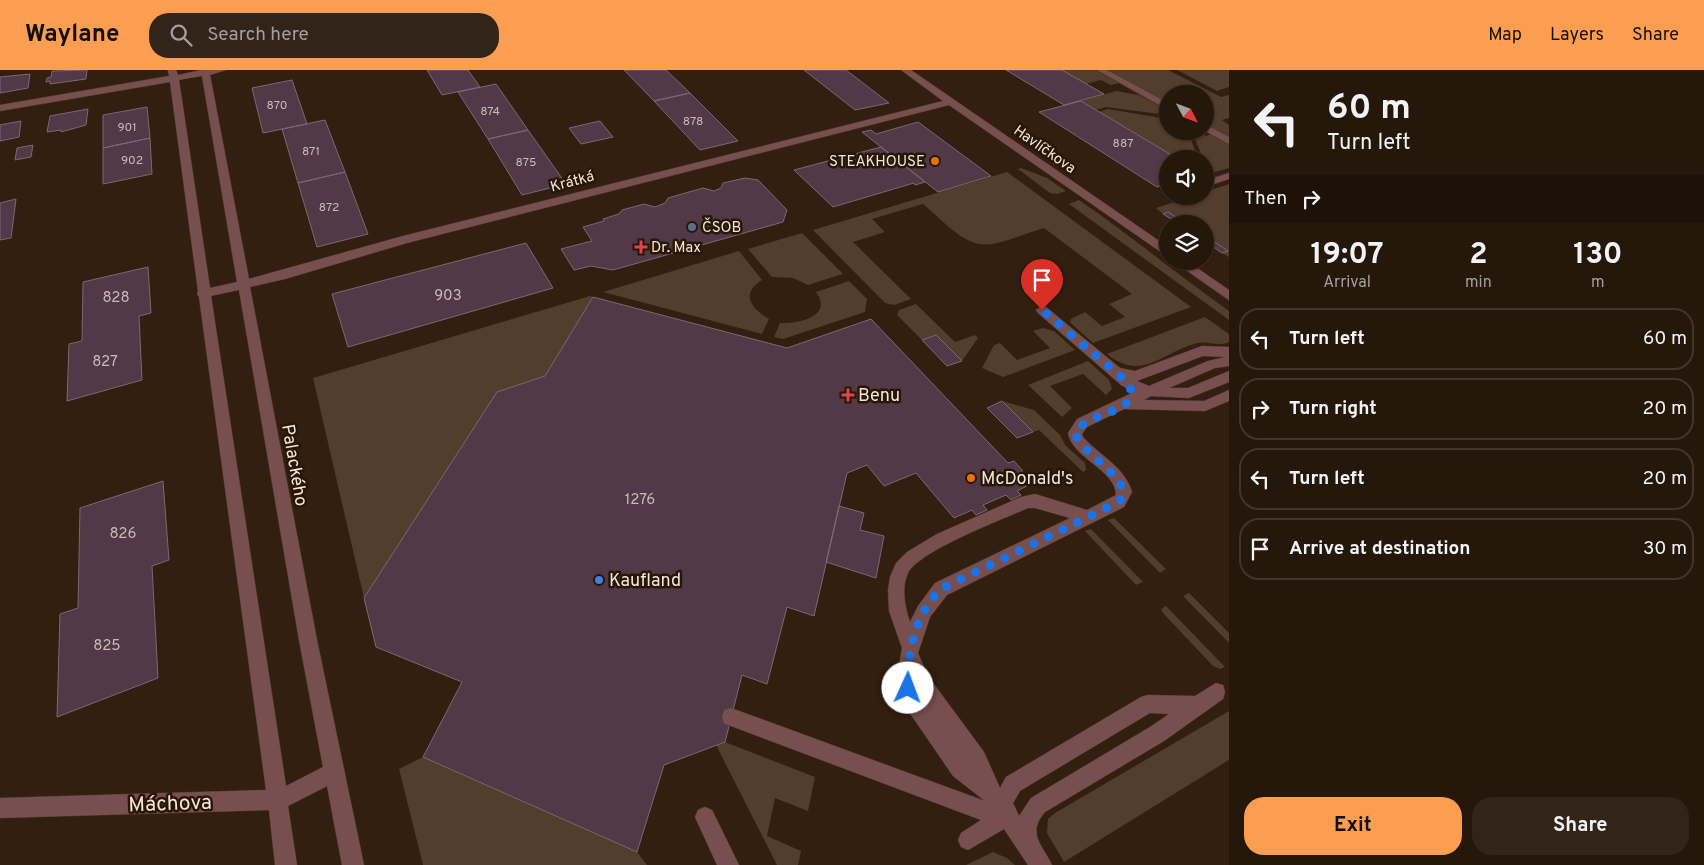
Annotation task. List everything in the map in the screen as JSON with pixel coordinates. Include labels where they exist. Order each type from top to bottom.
[{"type":"street","points":[[0,108],[173,74],[222,70]]},
{"type":"street","name":"Havlíčkova","points":[[905,70],[1159,247]]},
{"type":"street","points":[[1101,70],[1159,102]]},
{"type":"street","name":"Palackého","points":[[205,72],[352,865]]},
{"type":"street","points":[[173,74],[286,865]]},
{"type":"street","name":"Krátká","points":[[204,294],[281,276],[403,240],[950,102]]},
{"type":"street","points":[[1214,133],[1229,141]]},
{"type":"street","points":[[1214,181],[1229,176]]},
{"type":"street","points":[[1192,270],[1229,296]]},
{"type":"street","points":[[1042,310],[1130,384],[1150,392],[1189,393],[1229,376]]},
{"type":"street","points":[[1113,370],[1122,374],[1136,376],[1202,351],[1229,352]]},
{"type":"street","points":[[1041,865],[1006,817],[991,792],[960,769],[912,699],[908,688],[910,650],[925,610],[932,597],[941,589],[1119,502],[1124,492],[1120,482],[1081,445],[1075,433],[1082,423],[1213,364],[1229,361]]},
{"type":"street","points":[[1124,405],[1132,395],[1130,384]]},
{"type":"street","points":[[1124,405],[1205,406],[1229,396]]},
{"type":"street","points":[[910,650],[897,606],[898,577],[905,564],[924,549],[1026,502],[1035,501],[1087,517]]},
{"type":"street","points":[[1028,845],[1025,832],[1027,821],[1030,813],[1038,805],[1157,734],[1216,692]]},
{"type":"street","points":[[1006,817],[1003,802],[1013,784],[1148,704],[1196,705]]},
{"type":"street","points":[[731,717],[1006,817]]},
{"type":"street","name":"Máchova","points":[[0,808],[278,800],[334,772]]},
{"type":"street","points":[[706,817],[728,865]]},
{"type":"street","points":[[968,840],[1006,817]]},
{"type":"shaded area","points":[[1062,70],[1096,70],[1119,83],[1111,85],[1101,80],[1086,84]]},
{"type":"shaded area","points":[[1107,70],[1168,70],[1197,85],[1159,85],[1159,99]]},
{"type":"shaded area","points":[[1177,70],[1229,70],[1229,87],[1217,91],[1214,89],[1214,85],[1206,85]]},
{"type":"shaded area","points":[[1116,91],[1139,95],[1159,106],[1159,114],[1106,107],[1096,110],[1080,101]]},
{"type":"shaded area","points":[[1214,93],[1221,97],[1229,95],[1229,118],[1222,120],[1229,125],[1229,137],[1214,129]]},
{"type":"shaded area","points":[[1108,109],[1159,118],[1159,140],[1191,140],[1195,150],[1163,150],[1099,112]]},
{"type":"shaded area","points":[[1214,136],[1229,144],[1229,168],[1214,172],[1214,150],[1199,150],[1196,140],[1214,140]]},
{"type":"shaded area","points":[[1021,168],[1047,178],[1066,191],[1057,194],[1050,193],[1018,169]]},
{"type":"shaded area","points":[[1007,172],[1191,307],[1093,343],[1070,322],[1071,319],[1085,312],[1102,326],[1125,317],[1109,304],[1132,294],[1044,228],[998,243],[982,244],[972,242],[954,232],[923,204],[872,219],[885,232],[853,242],[911,299],[894,305],[885,303],[813,230]]},
{"type":"shaded area","points":[[1229,184],[1229,257],[1222,253],[1227,250],[1214,241],[1214,215],[1173,215],[1168,212],[1163,214],[1156,208],[1165,205],[1214,205],[1214,189]]},
{"type":"shaded area","points":[[1079,200],[1117,227],[1159,259],[1159,269],[1069,204]]},
{"type":"shaded area","points":[[802,233],[843,274],[808,285],[793,278],[772,277],[748,249]]},
{"type":"shaded area","points":[[739,251],[762,280],[751,290],[750,301],[757,310],[769,319],[762,334],[603,292]]},
{"type":"shaded area","points":[[1160,270],[1174,270],[1229,311],[1229,320]]},
{"type":"shaded area","points":[[849,281],[867,299],[865,312],[783,339],[774,337],[780,323],[804,320],[817,313],[820,308],[820,301],[816,292]]},
{"type":"shaded area","points":[[590,296],[593,297],[545,376],[497,392],[364,598],[313,378]]},
{"type":"shaded area","points":[[916,304],[955,342],[975,335],[978,338],[962,361],[936,336],[922,340],[897,315],[899,310]]},
{"type":"shaded area","points":[[1205,317],[1229,334],[1229,342],[1221,344],[1198,343],[1142,365],[1131,366],[1107,354]]},
{"type":"shaded area","points":[[1043,328],[1054,331],[1075,350],[1003,377],[982,368],[994,345],[1000,343],[1017,360],[1050,348],[1033,331]]},
{"type":"shaded area","points":[[1088,361],[1109,380],[1112,389],[1106,395],[1083,374],[1050,386],[1072,408],[1062,417],[1028,385]]},
{"type":"shaded area","points":[[1002,401],[1034,410],[1060,435],[1065,445],[1085,463],[1086,470],[1083,472],[1039,430],[1033,432]]},
{"type":"shaded area","points":[[1114,518],[1166,569],[1160,573],[1108,520]]},
{"type":"shaded area","points":[[1091,529],[1143,582],[1136,585],[1085,531]]},
{"type":"shaded area","points":[[1189,593],[1229,633],[1229,643],[1183,596]]},
{"type":"shaded area","points":[[1166,606],[1225,667],[1220,669],[1213,666],[1163,613],[1161,609]]},
{"type":"shaded area","points":[[1229,711],[1229,760],[1064,862],[1047,833],[1048,819],[1055,813]]},
{"type":"shaded area","points":[[725,742],[815,777],[808,811],[775,798],[767,836],[801,851],[798,865],[777,865],[716,745]]},
{"type":"shaded area","points":[[423,757],[637,852],[647,865],[423,865],[399,769]]},
{"type":"shaded area","points":[[993,852],[1007,858],[1015,865],[966,865]]},
{"type":"building","points":[[87,70],[86,79],[50,84],[50,81],[46,82],[47,78],[51,77],[52,71]]},
{"type":"building","points":[[427,70],[468,70],[480,87],[442,95]]},
{"type":"building","points":[[624,70],[666,70],[690,93],[654,101]]},
{"type":"building","points":[[804,70],[846,70],[889,103],[855,110]]},
{"type":"building","points":[[1006,70],[1062,70],[1104,94],[1064,105]]},
{"type":"building","points":[[30,74],[28,88],[0,93],[0,77]]},
{"type":"building","points":[[292,80],[307,124],[263,133],[252,88]]},
{"type":"building","points":[[496,84],[528,130],[488,139],[458,92]]},
{"type":"building","points":[[690,93],[738,141],[700,150],[654,101]]},
{"type":"building","points":[[1081,101],[1163,150],[1159,150],[1159,186],[1157,187],[1039,112]]},
{"type":"building","points":[[147,107],[150,138],[103,148],[103,115]]},
{"type":"building","points":[[88,109],[86,125],[61,132],[61,130],[47,132],[50,116]]},
{"type":"building","points":[[325,120],[345,172],[298,183],[282,129]]},
{"type":"building","points":[[21,121],[19,137],[0,141],[0,125]]},
{"type":"building","points":[[600,121],[613,137],[581,144],[569,128]]},
{"type":"building","name":"STEAKHOUSE","points":[[918,122],[991,176],[938,192],[862,132],[871,130],[876,134]]},
{"type":"building","points":[[528,130],[566,184],[522,195],[488,139]]},
{"type":"building","points":[[150,138],[152,174],[103,184],[103,148]]},
{"type":"building","points":[[33,145],[31,157],[15,160],[17,148]]},
{"type":"building","points":[[881,147],[925,182],[915,185],[914,183],[833,207],[794,170]]},
{"type":"building","points":[[345,172],[368,234],[317,247],[298,183]]},
{"type":"building","points":[[745,178],[758,180],[787,210],[783,222],[613,270],[591,266],[574,270],[561,249],[592,241],[583,227],[604,221],[603,219],[619,214],[622,210],[644,204],[655,207],[665,203],[668,198],[703,188],[714,191],[721,188],[723,183]]},
{"type":"building","points":[[16,199],[11,238],[0,240],[0,203]]},
{"type":"building","points":[[1168,212],[1173,215],[1165,215],[1163,214]]},
{"type":"building","points":[[1214,241],[1228,251],[1222,253],[1214,247]]},
{"type":"building","points":[[526,243],[553,288],[348,347],[332,294]]},
{"type":"building","points":[[148,267],[151,313],[139,316],[142,380],[67,401],[69,344],[82,341],[83,282]]},
{"type":"building","name":"Kaufland","points":[[593,297],[787,348],[871,319],[1008,463],[1014,461],[1023,471],[1017,473],[1029,485],[1017,491],[1021,495],[1011,500],[1006,495],[983,505],[987,510],[976,515],[972,510],[954,518],[916,473],[884,486],[867,465],[847,473],[814,616],[787,607],[767,684],[742,675],[725,742],[664,765],[637,852],[423,757],[462,682],[376,647],[364,598],[497,392],[545,376]]},
{"type":"building","points":[[936,335],[962,361],[947,366],[922,340]]},
{"type":"building","points":[[1002,401],[1033,432],[1017,438],[987,408]]},
{"type":"building","points":[[163,481],[169,560],[152,566],[158,678],[57,717],[60,614],[78,608],[80,508]]},
{"type":"building","points":[[839,506],[864,513],[860,530],[884,536],[876,578],[826,562]]},
{"type":"place","name":"STEAKHOUSE","points":[[935,161]]},
{"type":"place","name":"ČSOB","points":[[692,227]]},
{"type":"place","name":"Dr. Max","points":[[641,247]]},
{"type":"place","name":"Benu","points":[[848,395]]},
{"type":"place","name":"McDonald's","points":[[971,478]]},
{"type":"place","name":"Kaufland","points":[[599,580]]},
{"type":"route","points":[[908,688],[910,646],[932,597],[941,589],[1119,502],[1123,498],[1123,486],[1081,445],[1076,439],[1075,433],[1082,423],[1124,405],[1132,395],[1130,387],[1126,381],[1042,310]]}]
